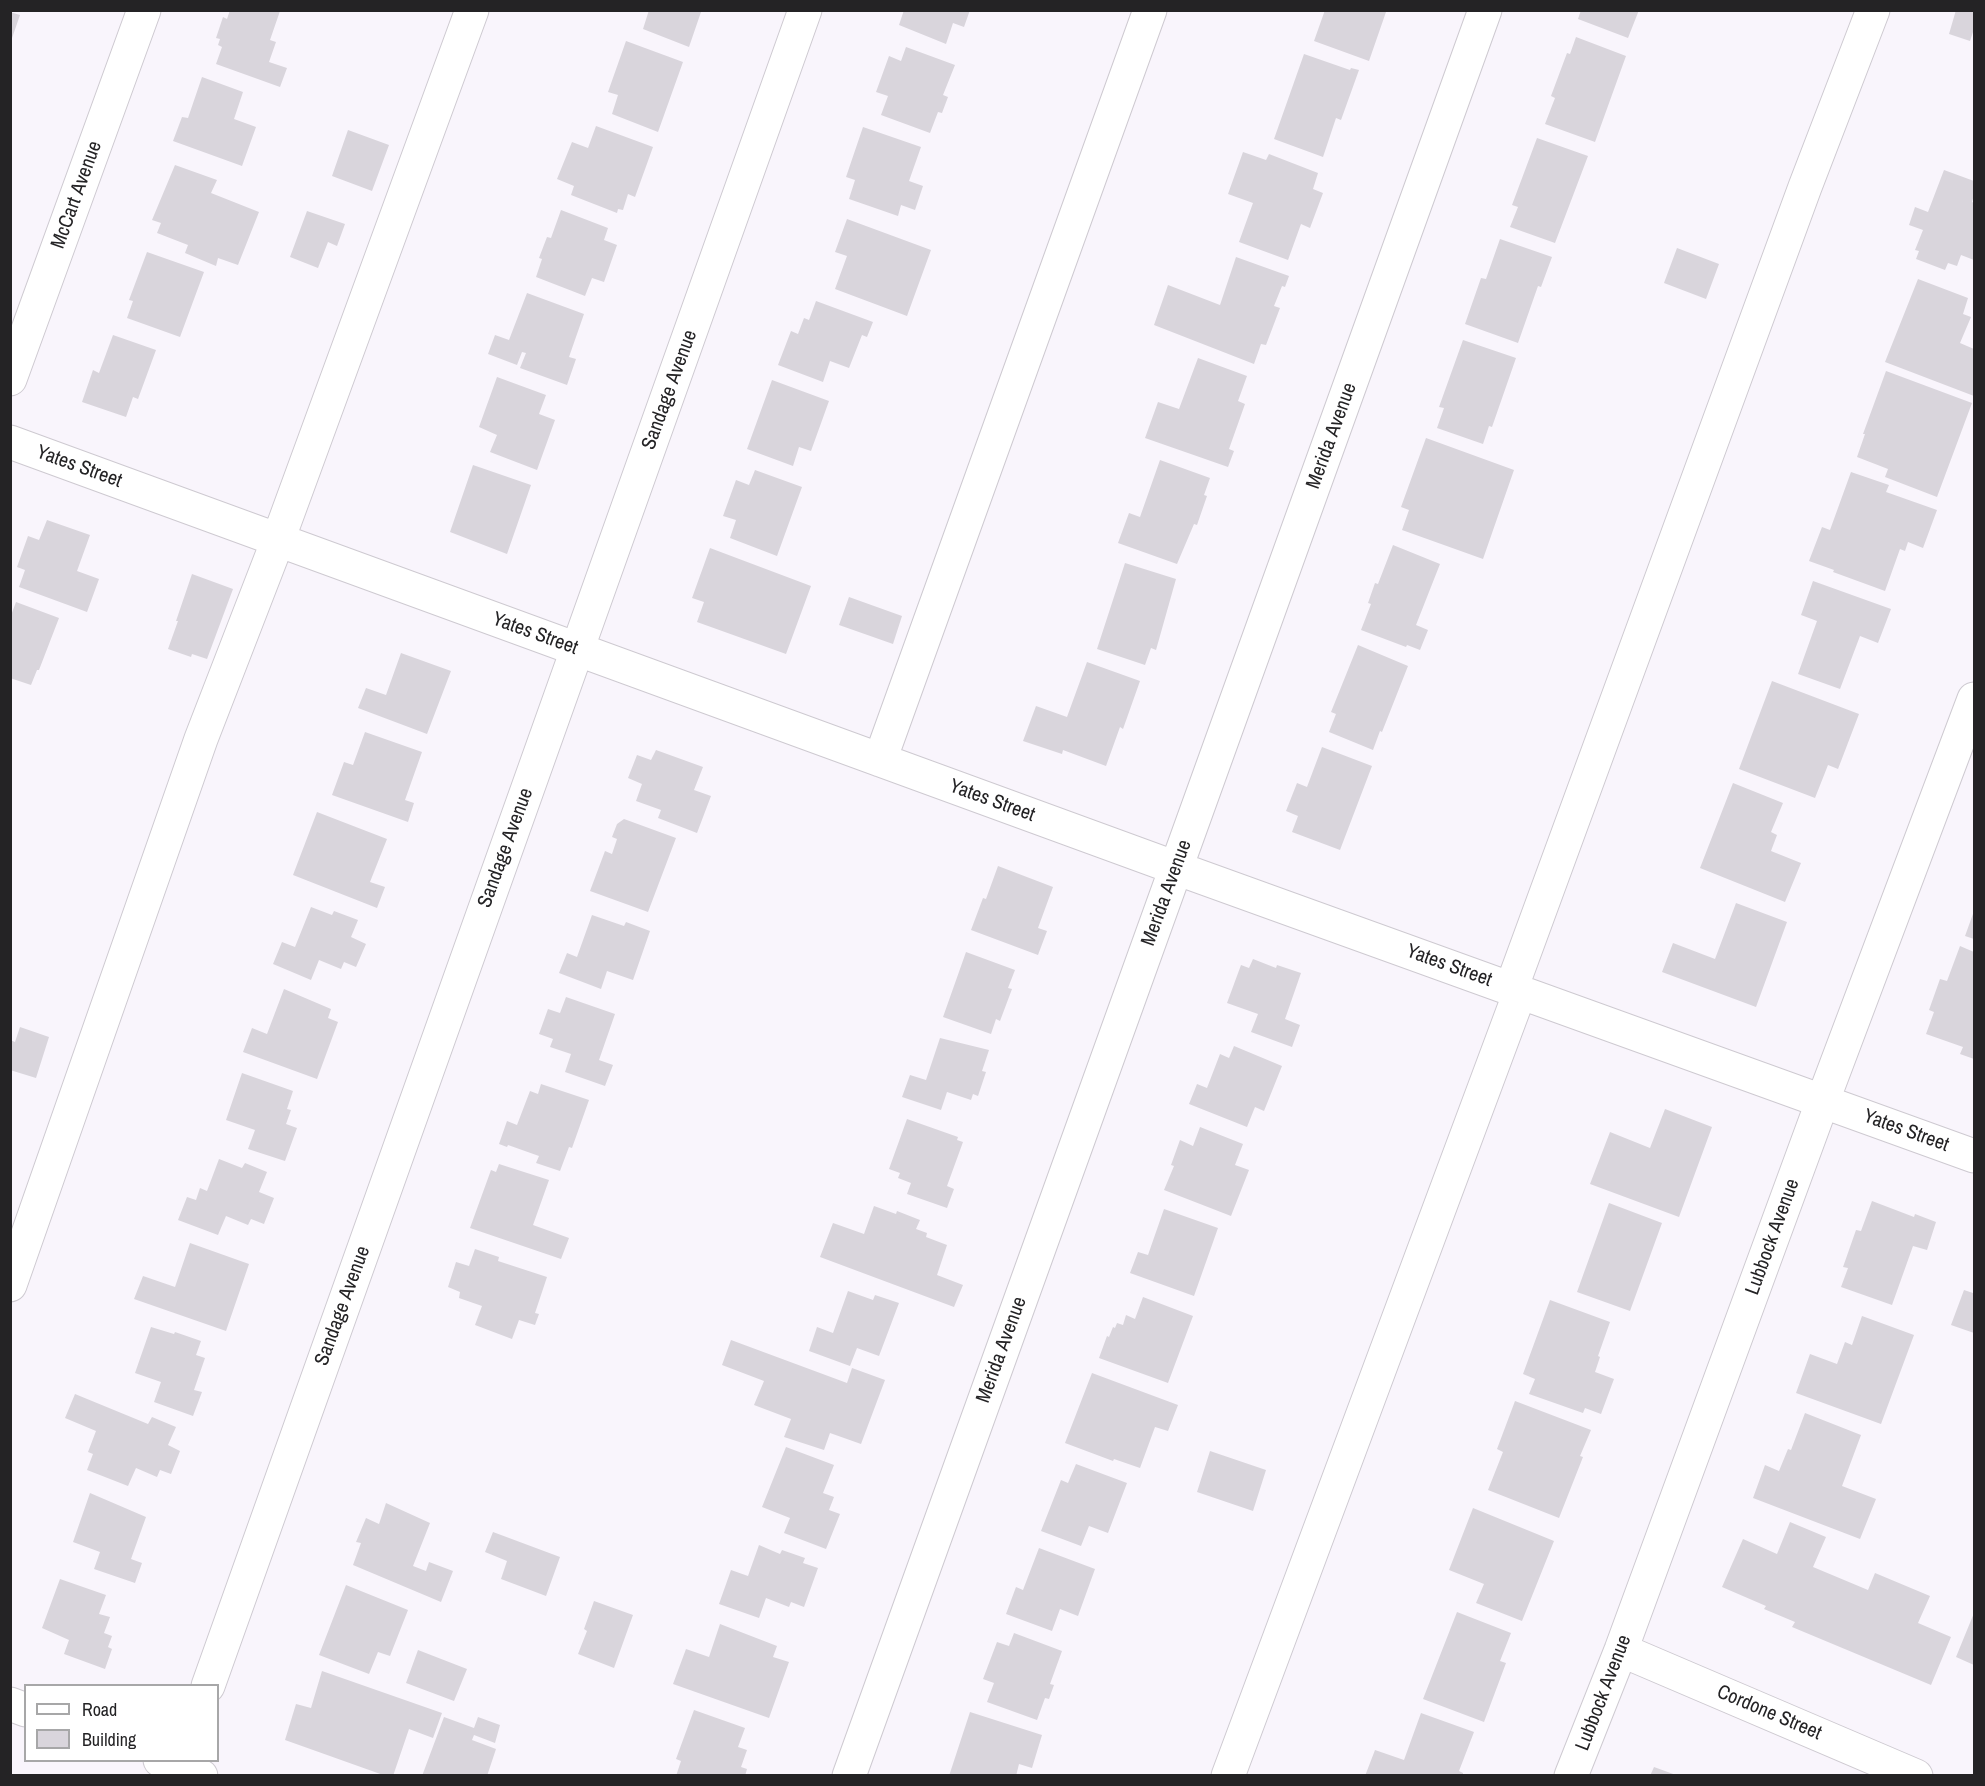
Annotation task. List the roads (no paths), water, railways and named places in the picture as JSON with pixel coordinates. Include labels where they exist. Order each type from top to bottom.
[{"type":"street","name":"McCart Avenue","points":[[10,379],[144,10]]},
{"type":"street","points":[[10,1285],[201,739],[278,540],[471,10]]},
{"type":"street","name":"Sandage Avenue","points":[[209,1684],[805,10]]},
{"type":"street","points":[[879,760],[1150,10]]},
{"type":"street","name":"Merida Avenue","points":[[849,1776],[1485,10]]},
{"type":"street","points":[[1228,1776],[1516,990],[1805,187],[1873,10]]},
{"type":"street","name":"Yates Street","points":[[10,442],[1176,868],[1974,1156]]},
{"type":"street","name":"Lubbock Avenue","points":[[1571,1776],[1621,1650],[1823,1100],[1974,699]]},
{"type":"street","name":"Cordone Street","points":[[1621,1650],[1916,1776]]}]
